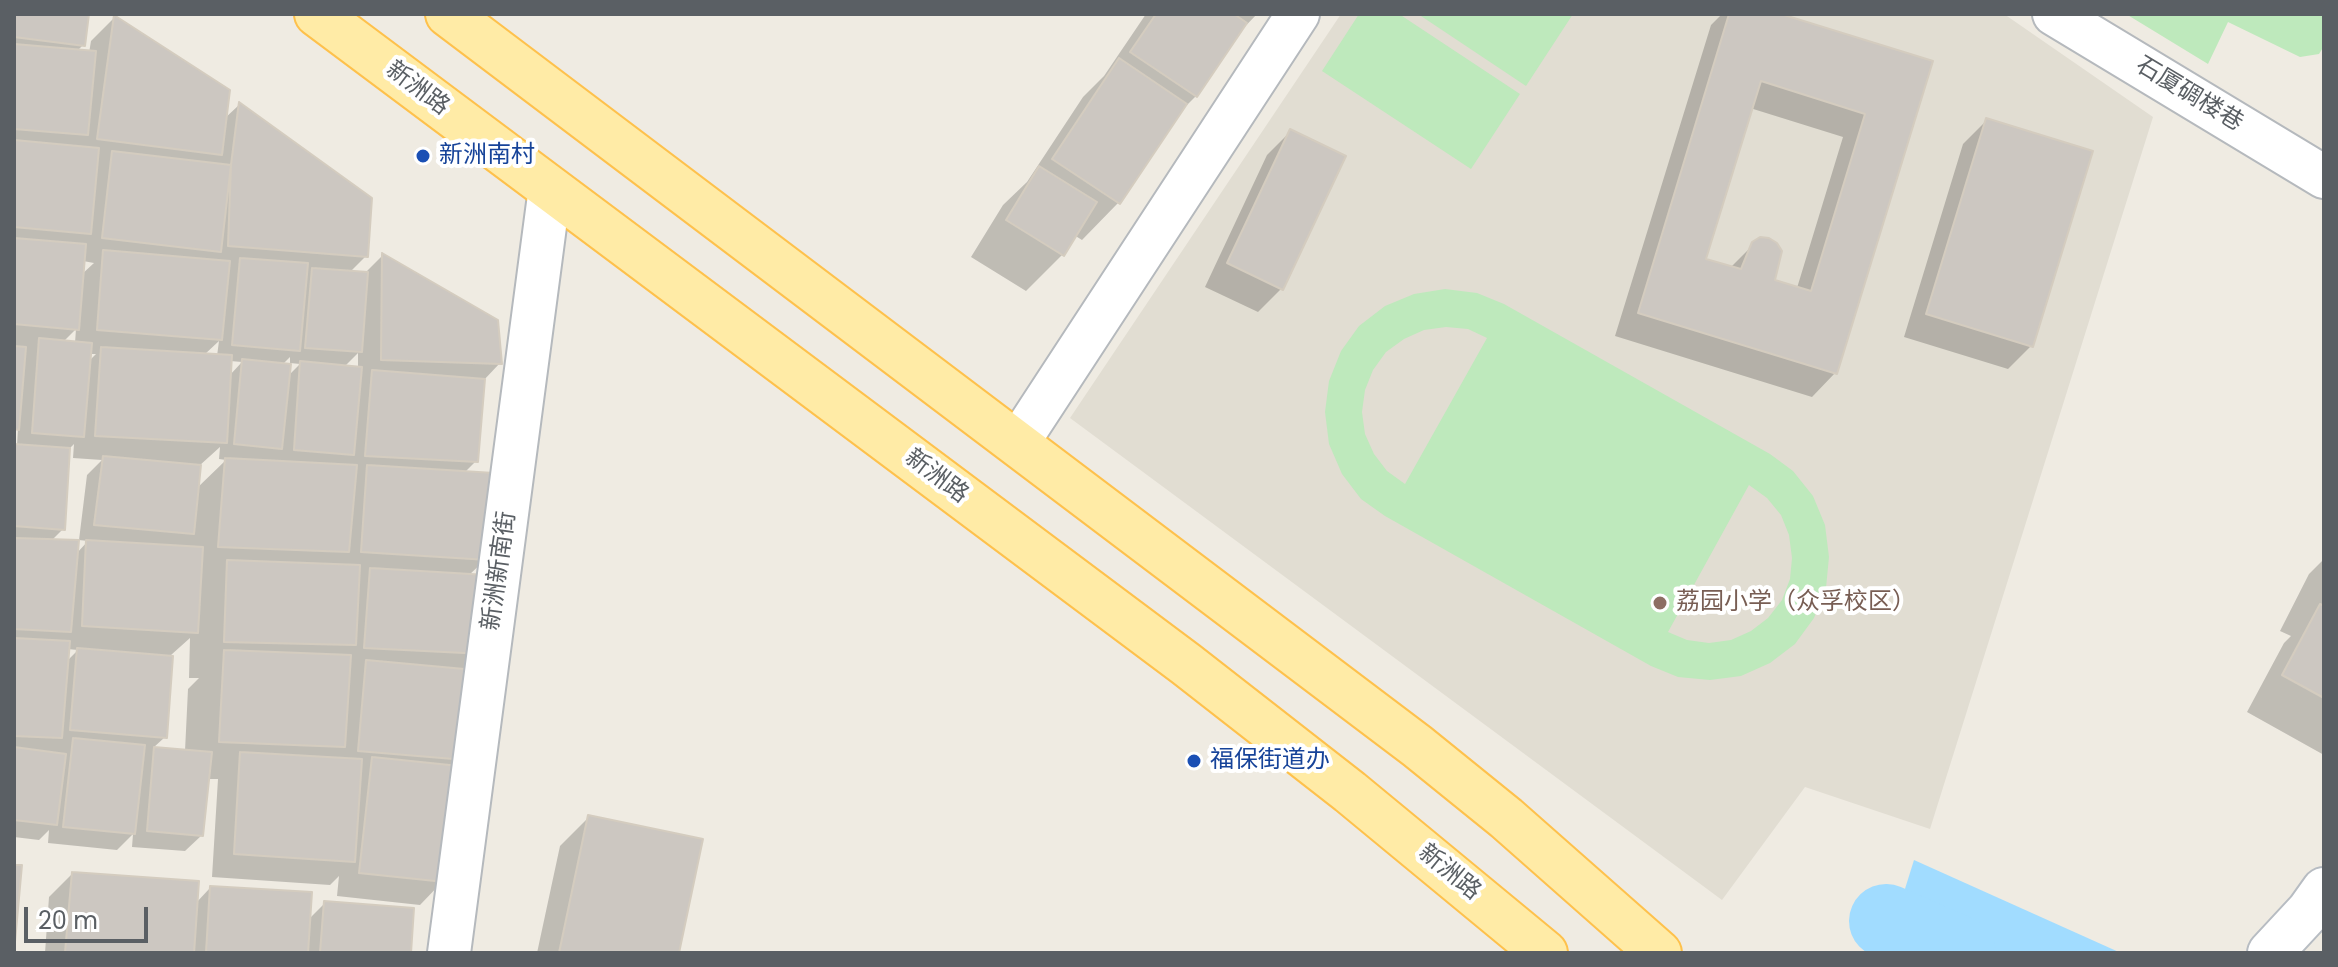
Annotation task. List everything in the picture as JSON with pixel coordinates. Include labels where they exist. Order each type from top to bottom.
[{"type":"main road","name":"新洲路","points":[[317,14],[1186,664],[1361,801],[1545,953]]},
{"type":"main road","points":[[448,14],[1462,781],[1659,953]]},
{"type":"street","points":[[1017,444],[1298,14]]},
{"type":"street","name":"石厦碉楼巷","points":[[2054,14],[2324,177]]},
{"type":"street","name":"新洲新南街","points":[[449,953],[550,188]]},
{"type":"street","points":[[2270,953],[2324,890]]},
{"type":"shaded area","name":"荔园小学（众孚校区）","points":[[1341,14],[2004,14],[2153,117],[1930,829],[1805,787],[1722,900],[1070,418]]},
{"type":"green space","points":[[1359,14],[1399,14],[1520,94],[1471,169],[1322,71]]},
{"type":"green space","points":[[1418,14],[1573,14],[1526,86]]},
{"type":"green space","points":[[2126,14],[2324,14],[2324,46],[2319,54],[2300,57],[2228,22],[2208,64]]},
{"type":"green space","points":[[1445,289],[1477,293],[1504,304],[1770,454],[1793,471],[1813,496],[1825,525],[1829,557],[1826,588],[1814,618],[1795,644],[1770,663],[1741,676],[1710,680],[1678,677],[1651,666],[1385,516],[1361,499],[1342,474],[1329,444],[1325,412],[1329,381],[1341,351],[1359,326],[1385,306],[1414,294]],"holes":[[[1446,327],[1468,329],[1487,338],[1405,484],[1387,471],[1374,454],[1365,434],[1362,412],[1365,390],[1373,370],[1386,352],[1424,330]],[[1749,485],[1767,498],[1781,515],[1789,535],[1792,558],[1790,579],[1782,600],[1768,618],[1751,631],[1731,640],[1709,643],[1687,640],[1668,632]]]},
{"type":"water","points":[[1914,860],[2121,953],[1885,953]]},
{"type":"building","points":[[14,14],[89,14],[85,46],[14,37]]},
{"type":"building","points":[[1156,14],[1234,14],[1247,23],[1197,97],[1130,52]]},
{"type":"building","points":[[1729,14],[1781,14],[1933,61],[1837,374],[1638,313]],"holes":[[[1761,81],[1865,114],[1811,291],[1775,280],[1782,251],[1769,238],[1760,237],[1752,242],[1741,269],[1706,259]]]},
{"type":"building","points":[[114,15],[230,90],[222,155],[97,139]]},
{"type":"building","points":[[14,44],[96,51],[88,135],[14,129]]},
{"type":"building","points":[[1119,58],[1187,104],[1120,204],[1052,159]]},
{"type":"building","points":[[239,102],[372,198],[368,257],[228,246],[231,165]]},
{"type":"building","points":[[1986,118],[2093,151],[2033,347],[1926,314]]},
{"type":"building","points":[[1290,129],[1346,156],[1283,290],[1227,263]]},
{"type":"building","points":[[14,140],[99,148],[91,234],[14,227]]},
{"type":"building","points":[[112,151],[231,165],[221,252],[102,238]]},
{"type":"building","points":[[1039,166],[1097,202],[1064,256],[1006,220]]},
{"type":"building","points":[[14,238],[86,244],[79,330],[14,324]]},
{"type":"building","points":[[103,250],[230,261],[222,340],[97,330]]},
{"type":"building","points":[[382,253],[498,320],[502,364],[381,360]]},
{"type":"building","points":[[240,258],[308,263],[300,351],[232,345]]},
{"type":"building","points":[[312,268],[368,272],[362,352],[305,348]]},
{"type":"building","points":[[39,338],[92,343],[84,437],[32,433]]},
{"type":"building","points":[[14,346],[26,347],[19,430],[14,429]]},
{"type":"building","points":[[101,347],[232,355],[227,443],[95,436]]},
{"type":"building","points":[[242,359],[291,364],[282,449],[234,444]]},
{"type":"building","points":[[300,361],[362,367],[354,455],[294,450]]},
{"type":"building","points":[[372,370],[485,379],[478,462],[365,456]]},
{"type":"building","points":[[14,444],[70,448],[65,530],[14,526]]},
{"type":"building","points":[[103,456],[201,465],[194,534],[94,525]]},
{"type":"building","points":[[225,458],[357,465],[349,552],[218,547]]},
{"type":"building","points":[[367,465],[494,473],[488,560],[361,552]]},
{"type":"building","points":[[14,538],[79,540],[71,632],[14,629]]},
{"type":"building","points":[[86,540],[203,547],[198,633],[82,626]]},
{"type":"building","points":[[227,560],[360,565],[356,645],[224,642]]},
{"type":"building","points":[[370,568],[487,575],[485,654],[364,648]]},
{"type":"building","points":[[2320,604],[2324,606],[2324,698],[2282,675]]},
{"type":"building","points":[[14,638],[70,641],[62,738],[14,736]]},
{"type":"building","points":[[77,648],[173,656],[167,738],[70,730]]},
{"type":"building","points":[[224,650],[351,655],[345,747],[219,742]]},
{"type":"building","points":[[366,660],[475,670],[466,760],[358,751]]},
{"type":"building","points":[[73,738],[145,745],[135,834],[63,827]]},
{"type":"building","points":[[14,747],[66,754],[57,825],[14,820]]},
{"type":"building","points":[[154,747],[212,752],[203,836],[147,831]]},
{"type":"building","points":[[240,752],[362,759],[355,862],[234,854]]},
{"type":"building","points":[[372,757],[459,766],[445,882],[359,873]]},
{"type":"building","points":[[588,815],[703,839],[679,953],[559,953]]},
{"type":"building","points":[[14,865],[22,865],[14,953]]},
{"type":"building","points":[[72,872],[199,881],[194,953],[65,953]]},
{"type":"building","points":[[210,886],[312,892],[308,953],[206,953]]},
{"type":"building","points":[[324,901],[414,908],[411,953],[320,953]]},
{"type":"waterway","points":[[1886,921],[1959,953]]},
{"type":"place","name":"新洲南村","points":[[423,156]]},
{"type":"place","name":"荔园小学（众孚校区）","points":[[1660,603]]},
{"type":"place","name":"福保街道办","points":[[1194,761]]}]
